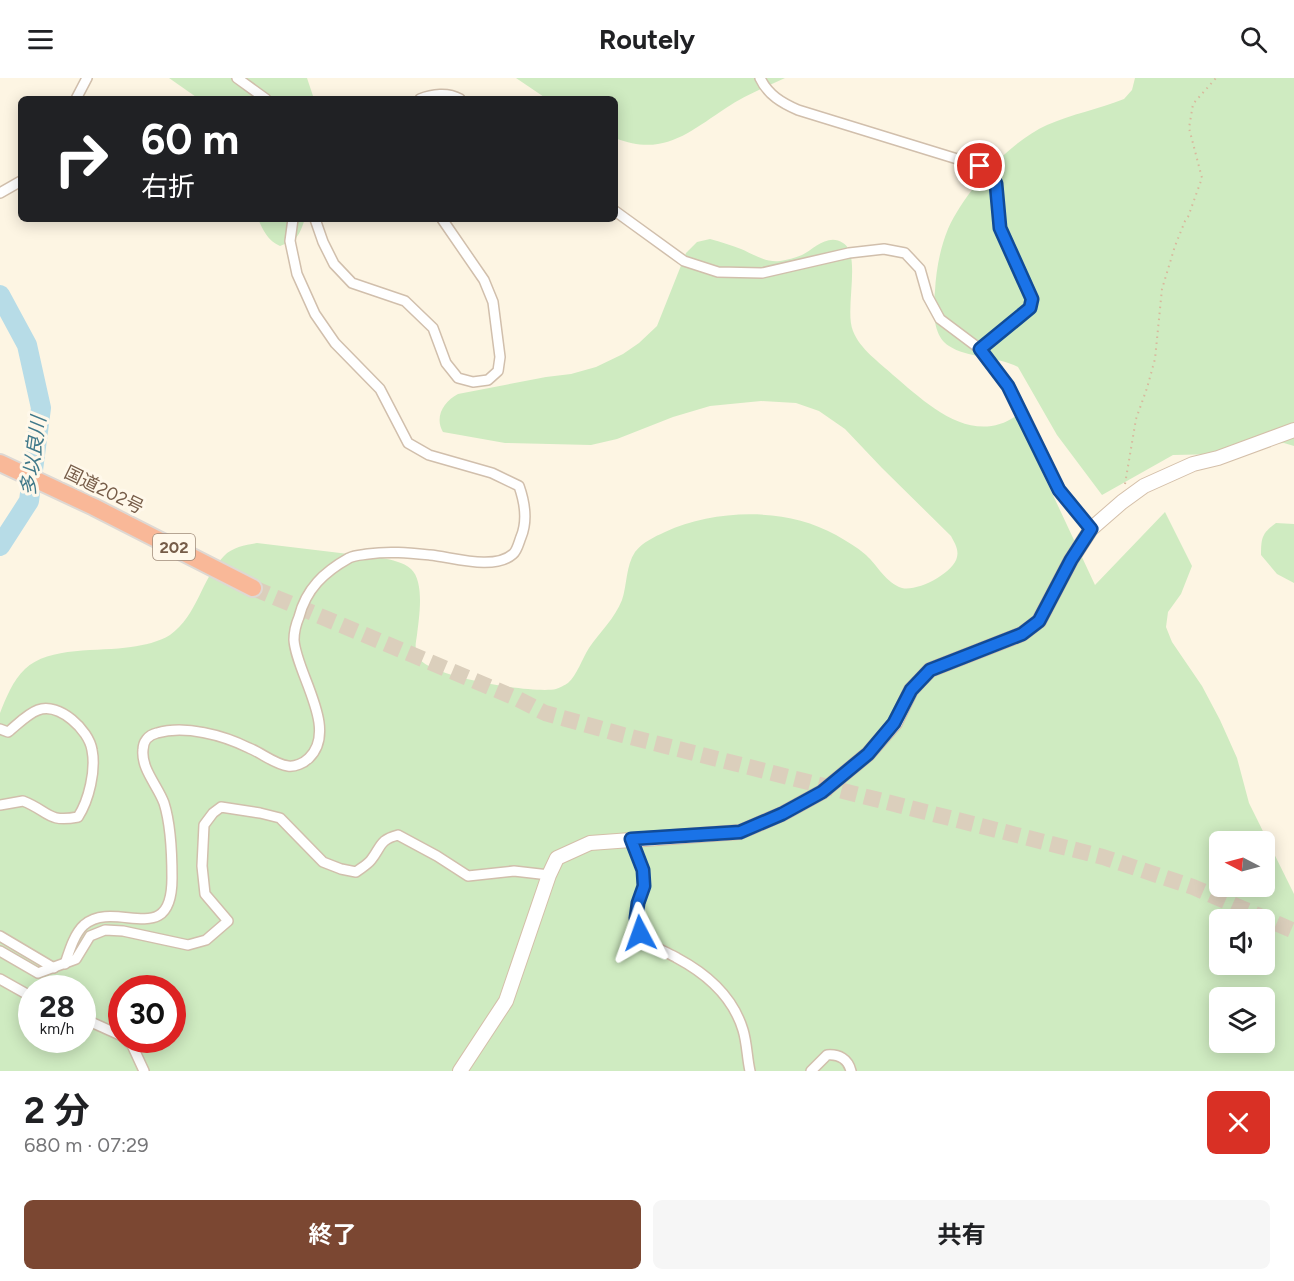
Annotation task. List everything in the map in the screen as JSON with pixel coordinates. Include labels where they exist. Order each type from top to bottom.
[{"type":"highway","name":"国道202号","points":[[5,465],[94,507],[253,588]]},
{"type":"street","points":[[78,96],[87,78]]},
{"type":"street","points":[[237,78],[262,96]]},
{"type":"street","points":[[760,78],[777,101],[798,110],[980,166],[991,172],[996,184],[1000,228],[1032,299],[1030,308],[980,349]]},
{"type":"street","points":[[430,96],[437,94],[456,96]]},
{"type":"street","points":[[0,193],[18,184]]},
{"type":"street","points":[[618,213],[684,261],[718,272],[762,273],[849,253],[884,249],[904,253],[920,269],[928,297],[940,319],[980,349],[1008,386],[1059,490],[1091,529]]},
{"type":"street","points":[[65,964],[82,926],[95,919],[110,916],[146,920],[156,917],[166,909],[170,899],[172,879],[167,815],[163,800],[143,759],[145,741],[152,734],[167,730],[205,733],[248,747],[289,767],[298,765],[310,757],[317,745],[320,730],[315,705],[294,641],[303,601],[315,582],[351,556],[387,551],[483,563],[500,561],[514,554],[524,529],[525,504],[519,486],[492,473],[429,455],[408,443],[380,389],[335,343],[315,314],[297,274],[290,241],[293,222]]},
{"type":"street","points":[[316,222],[334,264],[352,283],[405,301],[433,328],[446,363],[458,378],[473,382],[488,380],[498,370],[500,357],[493,302],[484,280],[444,222]]},
{"type":"street","points":[[460,1071],[506,1001],[549,875],[557,858],[590,843],[740,832],[782,814],[822,792],[868,754],[894,723],[911,690],[930,670],[1022,634],[1039,621],[1071,560],[1091,529],[1122,502],[1144,486],[1193,464],[1218,458],[1294,430]]},
{"type":"street","points":[[0,729],[8,732],[38,710],[48,709],[66,714],[82,730],[92,748],[93,767],[85,806],[78,817],[64,820],[52,818],[23,801],[0,805]]},
{"type":"street","points":[[0,951],[38,973],[76,959],[90,936],[105,930],[123,931],[188,945],[206,940],[228,921],[205,894],[202,866],[204,825],[221,807],[280,818],[323,862],[341,869],[356,872],[370,861],[379,845],[388,838],[398,835],[468,876],[514,871],[549,875]]},
{"type":"street","points":[[631,839],[643,870],[644,886],[636,918],[640,933],[649,943],[688,964],[716,985],[733,1007],[743,1031],[750,1071]]},
{"type":"street","points":[[0,936],[54,968]]},
{"type":"street","points":[[0,979],[18,989]]},
{"type":"street","points":[[136,1053],[144,1071]]},
{"type":"street","points":[[811,1071],[827,1055],[836,1054],[843,1059],[851,1071]]},
{"type":"path","points":[[1122,502],[1136,418],[1155,359],[1162,289],[1175,246],[1202,178],[1189,128],[1193,104],[1216,78]]},
{"type":"green space","points":[[169,78],[307,78],[313,96],[195,96]]},
{"type":"green space","points":[[516,78],[785,78],[740,100],[674,140],[647,145],[618,139],[618,96],[543,96]]},
{"type":"green space","points":[[1135,78],[1294,78],[1294,446],[1284,443],[1256,445],[1223,454],[1173,455],[1102,495],[1057,435],[1018,367],[1010,363],[964,353],[943,341],[935,321],[934,298],[939,260],[948,229],[965,199],[990,169],[1018,143],[1047,125],[1124,99],[1132,90]]},
{"type":"green space","points":[[260,222],[304,222],[297,237],[280,246],[264,231]]},
{"type":"green space","points":[[710,239],[775,261],[799,256],[827,241],[837,240],[843,243],[849,249],[851,258],[851,322],[860,344],[920,398],[950,418],[982,427],[999,424],[1016,416],[1095,585],[1165,512],[1192,566],[1181,594],[1168,612],[1166,627],[1172,642],[1202,686],[1220,720],[1237,758],[1249,803],[1263,831],[1209,831],[1209,897],[1275,897],[1275,856],[1294,894],[1294,1071],[0,1071],[0,713],[7,695],[25,669],[47,657],[75,651],[136,646],[170,635],[187,617],[216,565],[231,550],[257,543],[382,558],[401,563],[411,569],[420,591],[416,643],[418,657],[426,664],[460,677],[505,686],[544,690],[556,689],[568,683],[574,676],[589,648],[619,607],[635,552],[653,538],[685,524],[728,515],[751,514],[795,519],[816,526],[851,544],[866,555],[891,582],[902,588],[925,584],[949,569],[957,557],[956,546],[951,536],[845,429],[819,411],[796,403],[761,401],[710,406],[673,417],[617,439],[591,445],[505,443],[443,432],[440,426],[440,415],[448,401],[458,394],[571,374],[596,367],[623,354],[639,343],[657,326],[686,253],[697,242]]},
{"type":"green space","points":[[1276,523],[1294,524],[1294,583],[1277,574],[1261,555],[1263,536]]},
{"type":"waterway","name":"多以良川","points":[[0,295],[27,345],[41,408],[29,501],[0,546]]},
{"type":"tunnel","points":[[253,588],[518,699],[545,713],[623,735],[1103,857],[1193,887],[1294,931]]},
{"type":"route","points":[[640,933],[636,918],[644,886],[643,870],[631,839],[740,832],[782,814],[822,792],[868,754],[894,723],[911,690],[930,670],[981,652],[1022,634],[1039,621],[1071,560],[1091,529],[1059,490],[1008,386],[980,349],[1030,308],[1032,299],[1000,228],[996,184],[991,172],[980,166]]}]
